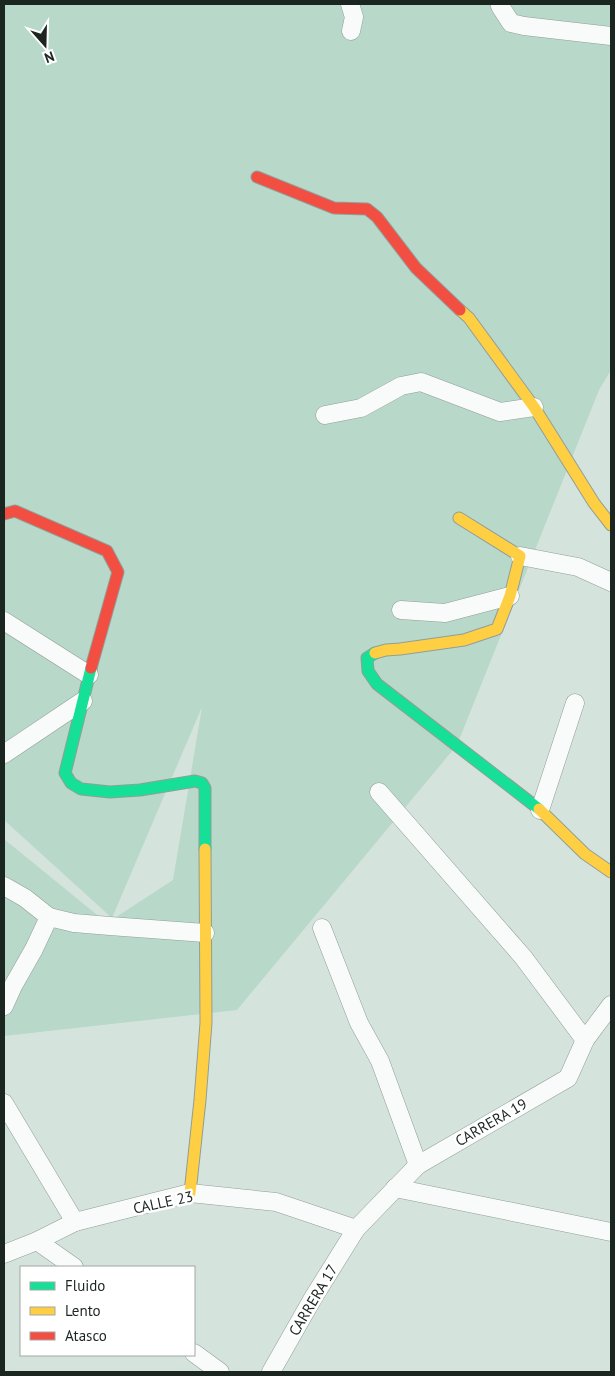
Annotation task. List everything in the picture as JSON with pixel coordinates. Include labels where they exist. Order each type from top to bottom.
[{"type":"street","points":[[350,4],[354,17],[351,31]]},
{"type":"street","points":[[501,4],[500,6],[511,23],[611,36]]},
{"type":"street","points":[[257,177],[334,208],[367,209],[377,217],[416,268],[470,318],[534,407],[594,503],[611,525]]},
{"type":"street","points":[[325,414],[361,408],[401,386],[421,382],[500,412],[534,407]]},
{"type":"street","points":[[4,514],[16,511],[91,543],[106,551],[118,572],[89,675],[65,773],[71,783],[81,789],[110,792],[140,790],[195,781],[202,783],[205,788],[206,1023],[190,1193]]},
{"type":"street","points":[[459,518],[520,556],[578,566],[611,582]]},
{"type":"street","points":[[520,556],[510,596],[497,629],[464,640],[376,652],[366,658],[368,671],[377,684],[540,810],[585,854],[611,872]]},
{"type":"street","points":[[401,610],[446,613],[510,596]]},
{"type":"street","points":[[4,621],[89,675]]},
{"type":"street","points":[[4,754],[83,701]]},
{"type":"street","points":[[540,810],[575,702]]},
{"type":"street","points":[[379,792],[522,957],[585,1040]]},
{"type":"street","points":[[4,886],[25,898],[49,917],[74,923],[205,933]]},
{"type":"street","points":[[4,1006],[49,917]]},
{"type":"street","points":[[322,928],[359,1023],[380,1061],[418,1165]]},
{"type":"street","name":"CARRERA 19","points":[[356,1229],[418,1165],[568,1078],[585,1040],[611,1005]]},
{"type":"street","points":[[4,1103],[75,1222]]},
{"type":"street","points":[[395,1188],[611,1232]]},
{"type":"street","name":"CALLE 23","points":[[4,1254],[37,1241],[75,1222],[190,1193],[276,1202],[356,1229]]},
{"type":"street","name":"CARRERA 17","points":[[271,1372],[313,1298],[356,1229]]},
{"type":"street","points":[[37,1241],[73,1266]]},
{"type":"street","points":[[195,1354],[220,1372]]},
{"type":"green space","points":[[4,4],[611,4],[611,370],[599,390],[457,745],[237,1010],[4,1036],[4,839],[107,923],[173,880],[202,707],[112,918],[4,820]]},
{"type":"traffic: fast","points":[[375,653],[367,658],[368,671],[377,684],[539,809]]},
{"type":"traffic: fast","points":[[91,668],[65,773],[71,783],[81,789],[110,792],[140,790],[195,781],[202,783],[205,788],[205,849]]},
{"type":"traffic: slow","points":[[460,310],[469,318],[534,407],[594,503],[611,525]]},
{"type":"traffic: slow","points":[[375,653],[464,640],[497,629],[510,596],[520,556],[459,518]]},
{"type":"traffic: slow","points":[[539,809],[585,854],[611,872]]},
{"type":"traffic: slow","points":[[190,1193],[206,1023],[205,849]]},
{"type":"traffic: jam","points":[[257,177],[334,208],[367,209],[377,217],[416,268],[460,310]]},
{"type":"traffic: jam","points":[[4,514],[15,511],[107,551],[118,572],[91,668]]}]
